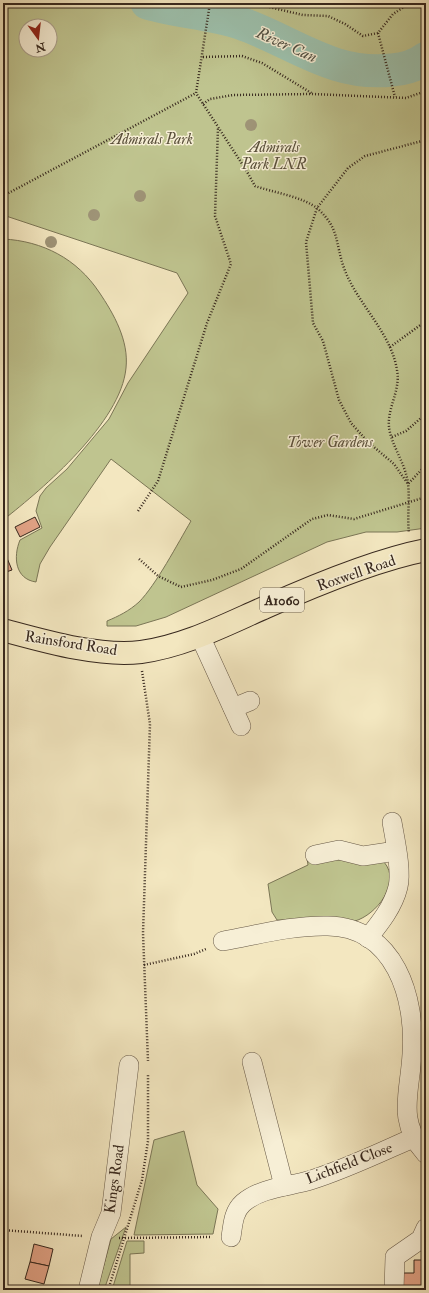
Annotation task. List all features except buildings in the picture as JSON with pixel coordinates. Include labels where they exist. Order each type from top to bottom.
[{"type":"main road","name":"Roxwell Road","points":[[140,652],[172,646],[200,636],[286,598],[363,569],[420,552]]},
{"type":"main road","name":"Rainsford Road","points":[[3,630],[47,642],[94,650],[140,652]]},
{"type":"street","points":[[200,636],[242,704],[241,726]]},
{"type":"street","points":[[368,938],[382,920],[398,887],[399,876],[392,822]]},
{"type":"street","points":[[315,855],[339,850],[363,856],[396,851]]},
{"type":"street","points":[[223,941],[298,928],[328,926],[342,928],[368,938],[386,952],[396,967],[407,993],[412,1033],[412,1054],[406,1109],[412,1138],[426,1154]]},
{"type":"street","points":[[252,1062],[284,1186]]},
{"type":"street","name":"Kings Road","points":[[88,1290],[102,1237],[112,1213],[129,1065]]},
{"type":"street","name":"Lichfield Close","points":[[231,1237],[234,1215],[241,1204],[255,1195],[284,1186],[310,1181],[345,1168],[412,1138]]},
{"type":"street","points":[[394,1290],[395,1257],[421,1239],[426,1228]]},
{"type":"path","points":[[210,3],[203,57],[196,93],[255,186],[303,201],[317,208],[334,226],[344,268],[352,287],[390,347],[397,370],[398,386],[389,426],[403,464],[408,484],[408,523],[420,552]]},
{"type":"path","points":[[252,3],[303,15],[328,16],[345,24],[363,36],[378,33],[393,14],[410,3]]},
{"type":"path","points":[[378,33],[395,97]]},
{"type":"path","points":[[203,57],[242,56],[262,63],[313,94]]},
{"type":"path","points":[[202,104],[210,99],[233,95],[313,94],[406,98],[426,91]]},
{"type":"path","points":[[3,196],[196,93]]},
{"type":"path","points":[[138,511],[158,481],[207,323],[231,264],[215,216],[218,128]]},
{"type":"path","points":[[408,484],[394,464],[368,442],[351,423],[339,400],[325,347],[313,323],[306,242],[317,208],[348,168],[365,156],[426,140]]},
{"type":"path","points":[[390,347],[426,321]]},
{"type":"path","points":[[392,436],[406,431],[421,418],[426,418]]},
{"type":"path","points":[[408,484],[426,465]]},
{"type":"path","points":[[139,559],[158,576],[181,587],[212,580],[242,569],[312,519],[328,515],[354,519],[426,497]]},
{"type":"path","points":[[108,1290],[126,1238],[142,1180],[148,1141],[148,1066],[144,965],[150,724],[140,652]]},
{"type":"path","points":[[144,965],[194,954],[223,941]]},
{"type":"path","points":[[3,1230],[126,1238],[231,1237]]},
{"type":"green space","name":"Admirals Park LNR","points":[[3,3],[426,3],[426,528],[397,532],[366,532],[327,542],[166,617],[136,626],[107,626],[107,621],[131,608],[146,595],[191,521],[111,459],[50,547],[40,564],[36,582],[24,577],[20,572],[16,560],[18,547],[20,540],[42,528],[36,511],[40,496],[46,488],[67,469],[109,419],[128,383],[188,293],[177,273],[3,215]]},
{"type":"green space","points":[[3,239],[32,243],[58,254],[70,261],[90,280],[110,309],[119,328],[125,348],[126,368],[121,389],[110,410],[96,431],[59,472],[3,520]]},
{"type":"green space","points":[[307,858],[384,862],[389,870],[390,879],[388,888],[384,897],[371,912],[363,918],[355,921],[277,920],[272,912],[268,884],[308,865]]},
{"type":"green space","points":[[184,1131],[197,1185],[218,1209],[213,1234],[134,1235],[154,1140]]},
{"type":"green space","points":[[126,1227],[104,1290],[97,1290],[111,1239]]},
{"type":"green space","points":[[127,1241],[144,1241],[144,1253],[130,1254],[130,1290],[112,1290]]},
{"type":"waterway","name":"River Can","points":[[147,3],[240,23],[259,30],[313,56],[351,68],[371,71],[396,70],[414,65],[426,58]]},
{"type":"park label","name":"Admirals Park","points":[[152,139]]},
{"type":"park label","name":"Tower Gardens","points":[[330,442]]}]
